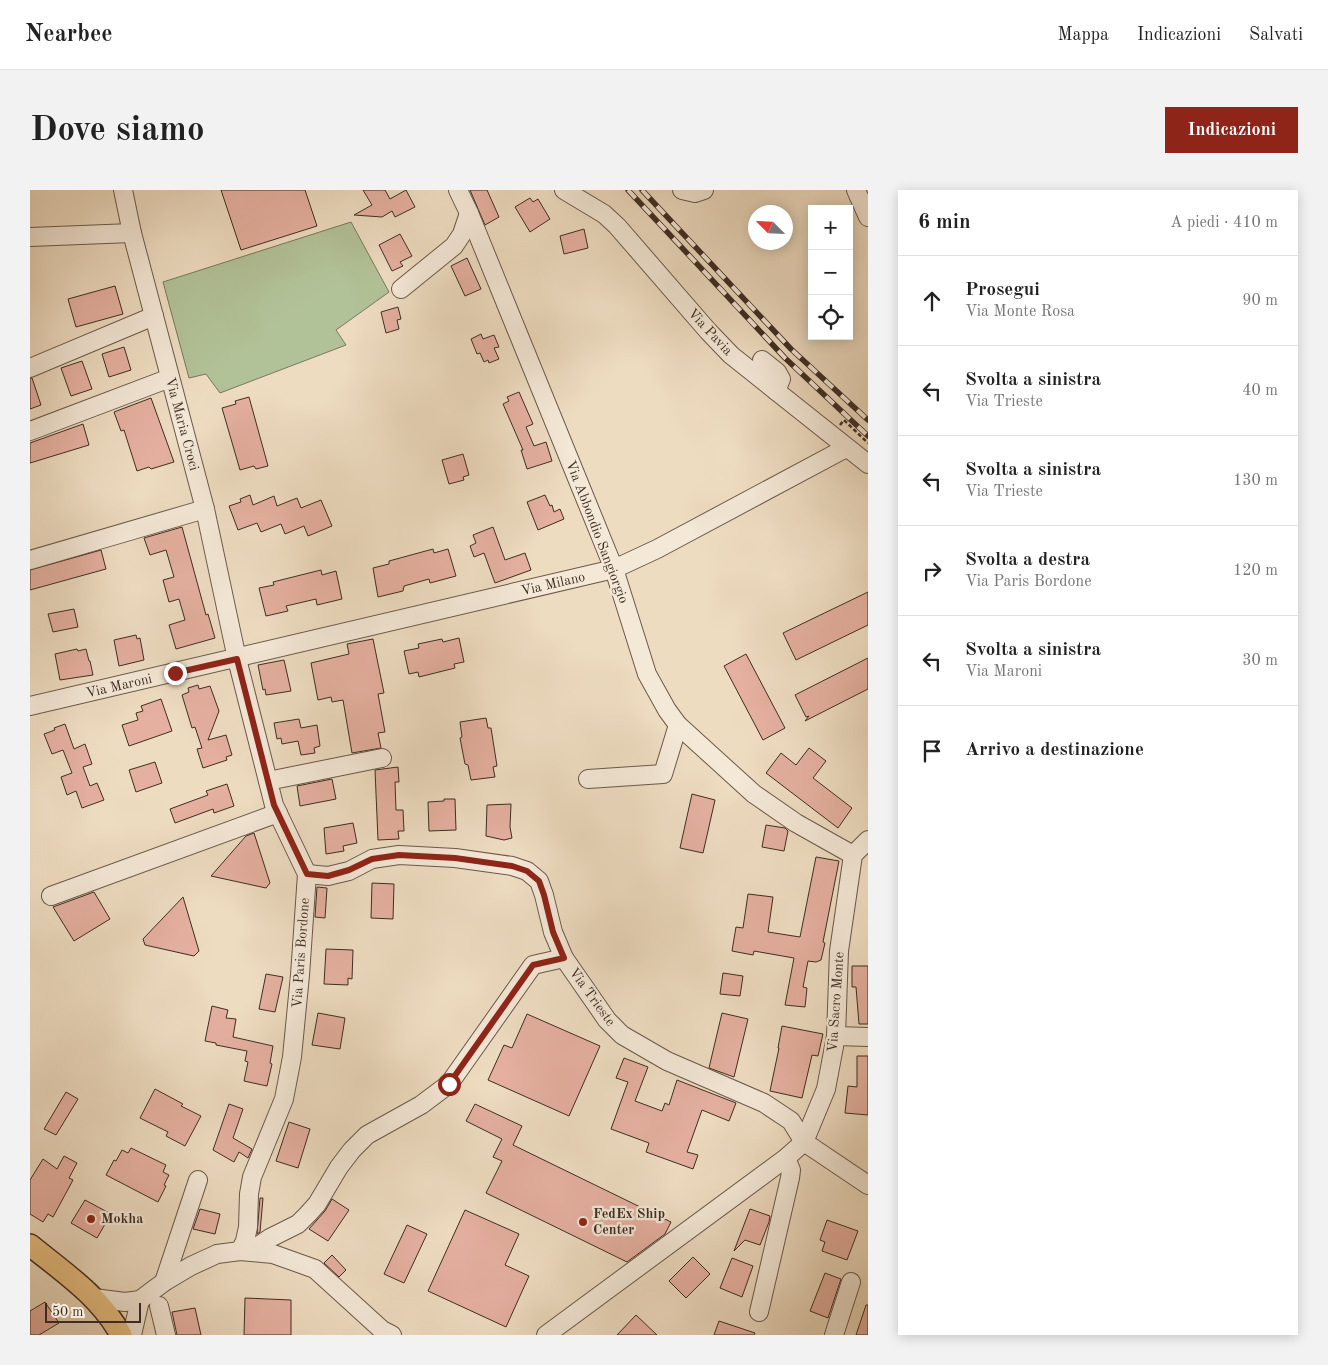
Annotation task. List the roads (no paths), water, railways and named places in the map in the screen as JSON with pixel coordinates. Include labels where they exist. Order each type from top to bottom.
[{"type":"main road","points":[[30,1245],[94,1298],[108,1314],[121,1335]]},
{"type":"street","name":"Via Maria Croci","points":[[122,190],[205,509],[237,659]]},
{"type":"street","name":"Via Abbondio Sangiorgio","points":[[458,190],[614,569],[647,674],[678,725],[754,794],[796,823],[853,855]]},
{"type":"street","name":"Via Pavia","points":[[564,190],[589,196],[708,332],[731,355],[868,464]]},
{"type":"street","points":[[682,190],[695,193],[704,190]]},
{"type":"street","points":[[860,192],[868,217]]},
{"type":"street","points":[[401,289],[454,246],[462,234],[469,213]]},
{"type":"street","points":[[30,237],[132,233]]},
{"type":"street","points":[[30,368],[154,316]]},
{"type":"street","points":[[762,360],[777,372],[781,379],[776,391]]},
{"type":"street","points":[[30,431],[170,378]]},
{"type":"street","name":"Via Milano","points":[[237,659],[614,569],[657,549],[846,448]]},
{"type":"street","points":[[30,560],[205,509]]},
{"type":"street","name":"Via Maroni","points":[[30,706],[237,659]]},
{"type":"street","name":"Via Paris Bordone","points":[[237,659],[274,805],[307,874],[292,1056],[284,1099],[252,1177],[249,1194],[248,1228],[245,1241],[246,1251]]},
{"type":"street","points":[[588,779],[663,774],[678,725]]},
{"type":"street","points":[[268,781],[382,758]]},
{"type":"street","points":[[51,896],[278,813]]},
{"type":"street","points":[[853,855],[868,840]]},
{"type":"street","name":"Via Trieste","points":[[307,874],[328,876],[349,870],[372,859],[399,855],[455,858],[512,866],[527,871],[539,881],[553,932],[564,958],[607,1020],[622,1035],[667,1061],[764,1103],[791,1121],[804,1142],[868,1185]]},
{"type":"street","name":"Via Sacro Monte","points":[[546,1335],[786,1158],[804,1142],[826,1089],[836,1036],[839,951],[853,855]]},
{"type":"street","points":[[246,1251],[298,1224],[321,1198],[344,1162],[366,1135],[421,1105],[449,1084],[533,965],[564,958]]},
{"type":"street","points":[[836,1036],[868,1037]]},
{"type":"street","points":[[759,1312],[790,1178],[791,1170],[786,1158]]},
{"type":"street","points":[[164,1282],[198,1180]]},
{"type":"street","points":[[94,1298],[125,1302],[140,1300],[164,1282],[191,1266],[217,1254],[246,1251],[273,1254],[315,1269],[385,1333]]},
{"type":"street","points":[[834,1335],[851,1282]]},
{"type":"street","points":[[132,1335],[140,1300]]},
{"type":"street","points":[[159,1306],[166,1335]]},
{"type":"railway","points":[[628,190],[785,358],[868,436]]},
{"type":"railway","points":[[642,190],[791,349],[868,420]]},
{"type":"place","name":"Mokha","points":[[91,1219]]},
{"type":"place","name":"FedEx Ship Center","points":[[583,1222]]}]
